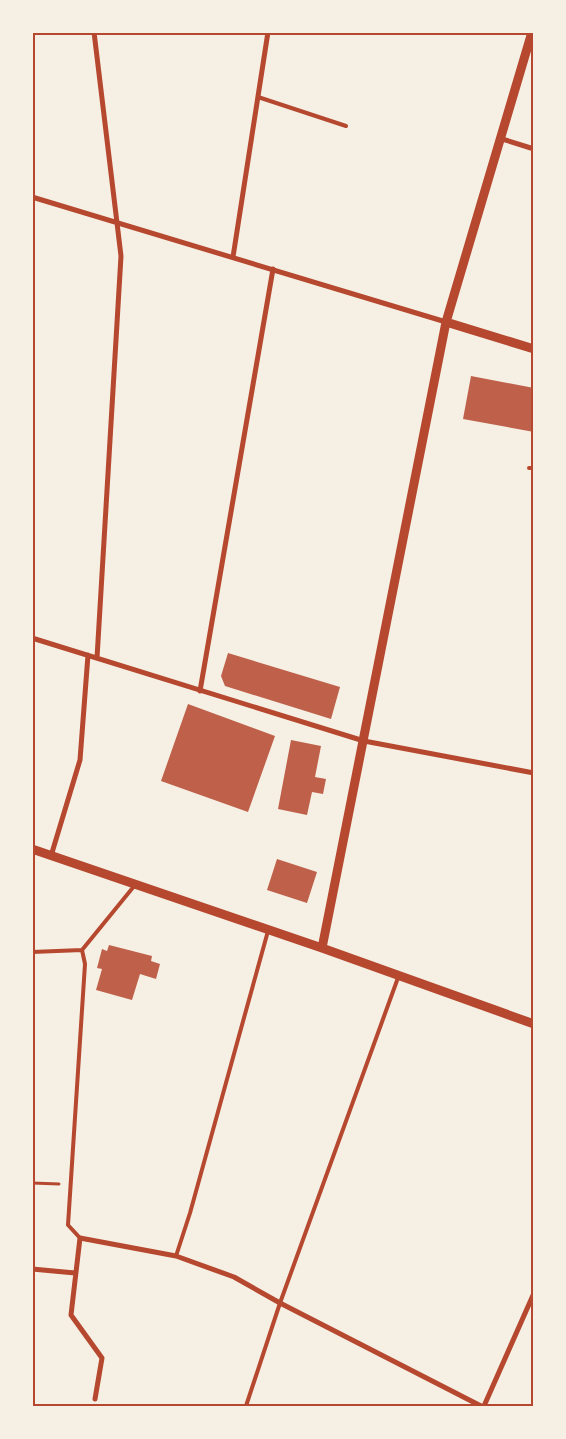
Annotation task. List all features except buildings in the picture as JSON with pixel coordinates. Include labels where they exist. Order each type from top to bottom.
[{"type":"street","points":[[94,32],[121,256],[96,658]]},
{"type":"street","points":[[233,257],[268,32]]},
{"type":"street","points":[[322,948],[446,322],[499,138],[532,32]]},
{"type":"street","points":[[499,138],[534,148]]},
{"type":"street","points":[[32,197],[534,349]]},
{"type":"street","points":[[200,691],[273,269]]},
{"type":"street","points":[[32,638],[364,741],[534,773]]},
{"type":"street","points":[[51,856],[80,760],[88,655]]},
{"type":"street","points":[[32,849],[268,929],[534,1024]]},
{"type":"street","points":[[95,1399],[102,1358],[71,1316],[80,1238],[176,1256],[234,1277],[280,1304],[483,1406],[534,1292]]},
{"type":"street","points":[[32,1269],[75,1273]]},
{"type":"lane","points":[[258,97],[346,126]]},
{"type":"lane","points":[[32,952],[82,950],[137,884]]},
{"type":"lane","points":[[176,1256],[190,1213],[268,929]]},
{"type":"lane","points":[[80,1238],[68,1224],[85,964],[82,950]]},
{"type":"lane","points":[[246,1406],[280,1304],[399,975]]},
{"type":"path","points":[[32,1183],[71,1185]]}]
